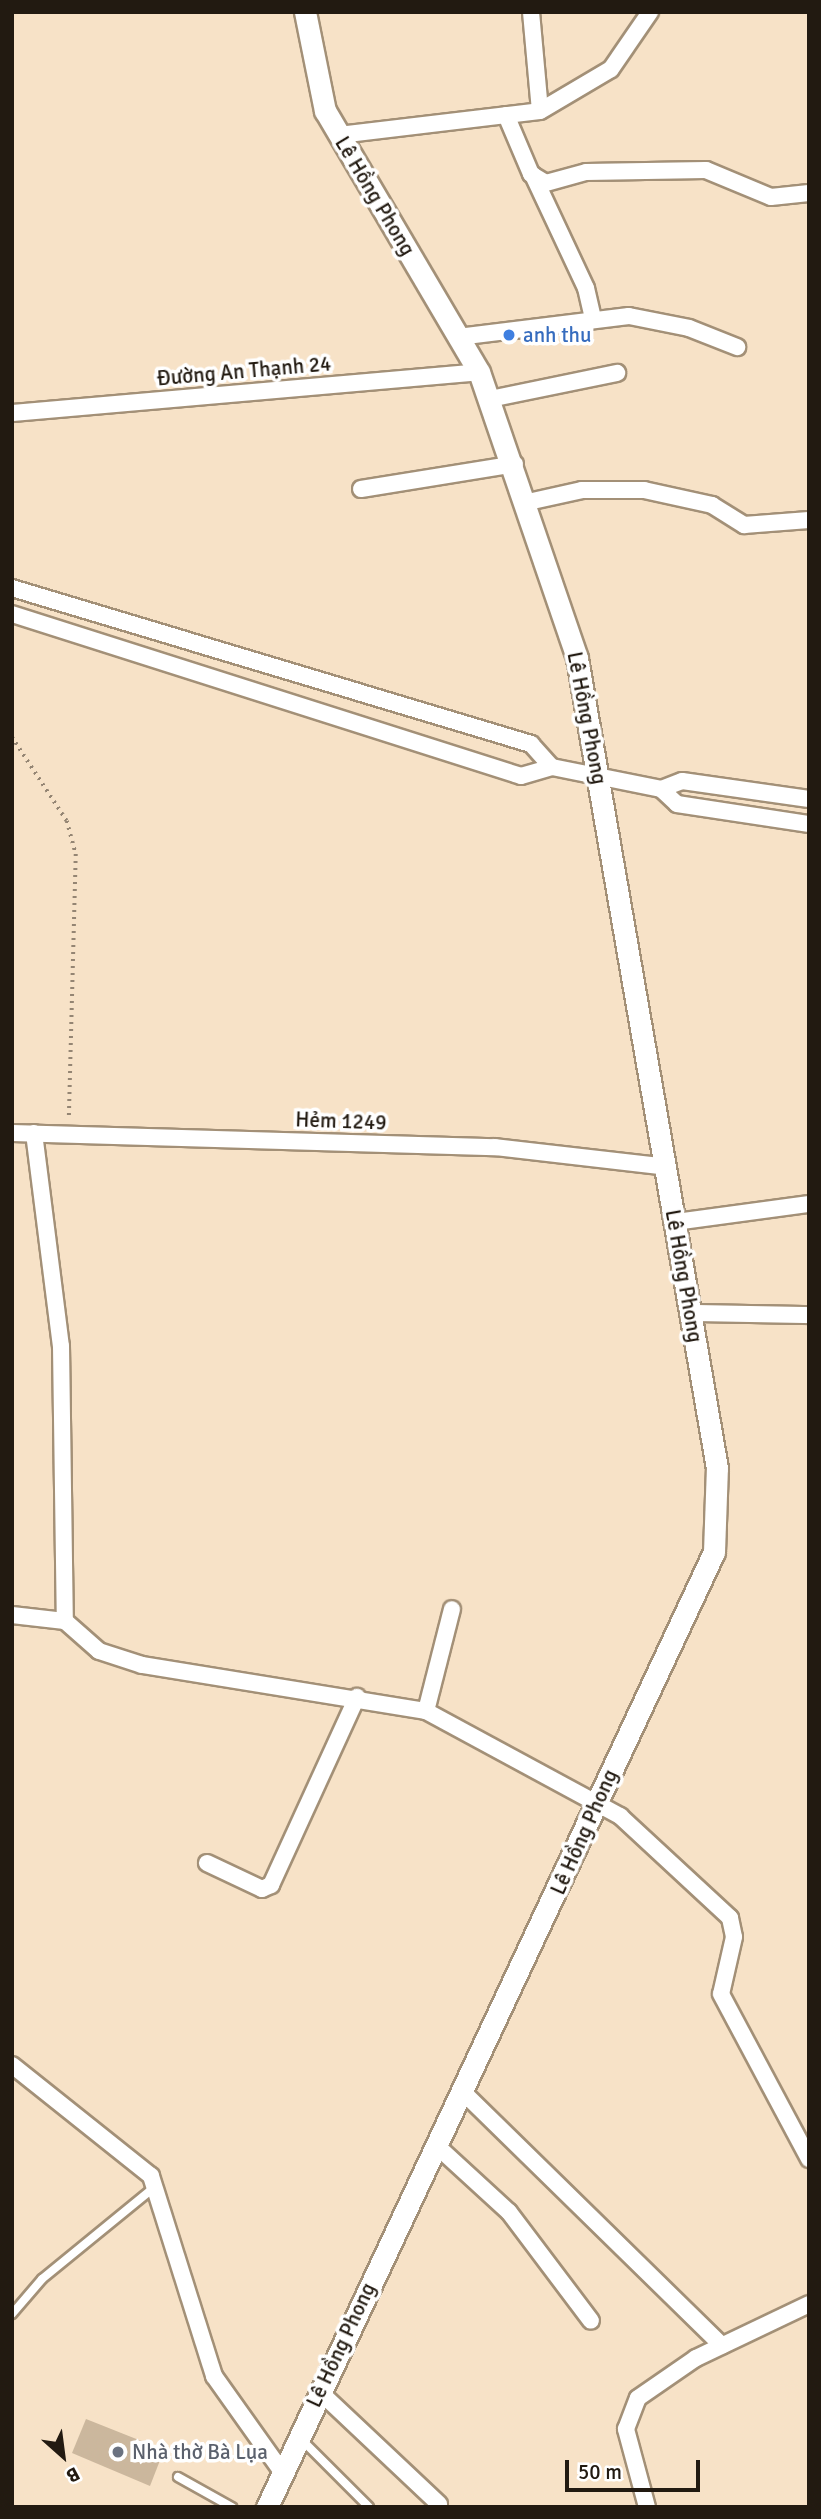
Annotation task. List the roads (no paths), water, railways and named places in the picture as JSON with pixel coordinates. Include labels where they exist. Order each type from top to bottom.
[{"type":"street","name":"Lê Hồng Phong","points":[[267,2507],[464,2092],[714,1552],[717,1468],[600,778],[577,658],[515,464],[479,372],[325,111],[305,12]]},
{"type":"street","points":[[531,12],[540,111]]},
{"type":"street","points":[[338,135],[540,111],[611,69],[650,12]]},
{"type":"street","points":[[506,115],[586,288],[593,318]]},
{"type":"street","points":[[533,175],[546,183],[586,172],[706,170],[771,197],[809,193]]},
{"type":"street","points":[[458,337],[593,318],[629,316],[689,328],[737,347]]},
{"type":"street","name":"Đường An Thạnh 24","points":[[12,413],[479,372]]},
{"type":"street","points":[[490,399],[617,373]]},
{"type":"street","points":[[361,489],[515,464]]},
{"type":"street","points":[[528,502],[582,490],[644,490],[712,505],[744,524],[809,520]]},
{"type":"street","points":[[12,588],[531,744],[552,767]]},
{"type":"street","points":[[12,614],[521,776],[552,767],[661,789],[682,781],[809,799]]},
{"type":"street","points":[[229,683],[236,655]]},
{"type":"street","points":[[661,789],[677,804],[809,824]]},
{"type":"street","name":"Hẻm 1249","points":[[12,1133],[495,1147],[667,1167]]},
{"type":"street","points":[[34,1133],[61,1346],[65,1621]]},
{"type":"street","points":[[675,1222],[809,1204]]},
{"type":"street","points":[[691,1313],[809,1315]]},
{"type":"street","points":[[426,1711],[452,1609]]},
{"type":"street","points":[[12,1615],[65,1621],[99,1651],[142,1665],[356,1697],[426,1711],[633,1826],[730,1917],[734,1937],[721,1994],[809,2160]]},
{"type":"street","points":[[206,1863],[262,1889],[271,1885],[356,1697]]},
{"type":"street","points":[[14,2069],[157,2185],[214,2376],[283,2473]]},
{"type":"street","points":[[464,2092],[722,2346]]},
{"type":"street","points":[[438,2147],[509,2212],[591,2321]]},
{"type":"street","points":[[647,2507],[626,2429],[629,2416],[656,2384],[722,2346],[809,2304]]},
{"type":"street","points":[[320,2391],[439,2504]]},
{"type":"lane","points":[[12,2314],[42,2279],[157,2185]]},
{"type":"lane","points":[[299,2437],[369,2507]]},
{"type":"lane","points":[[178,2477],[232,2507]]},
{"type":"place","name":"anh thu","points":[[509,335]]},
{"type":"place","name":"Nhà thờ Bà Lụa","points":[[118,2452]]}]
